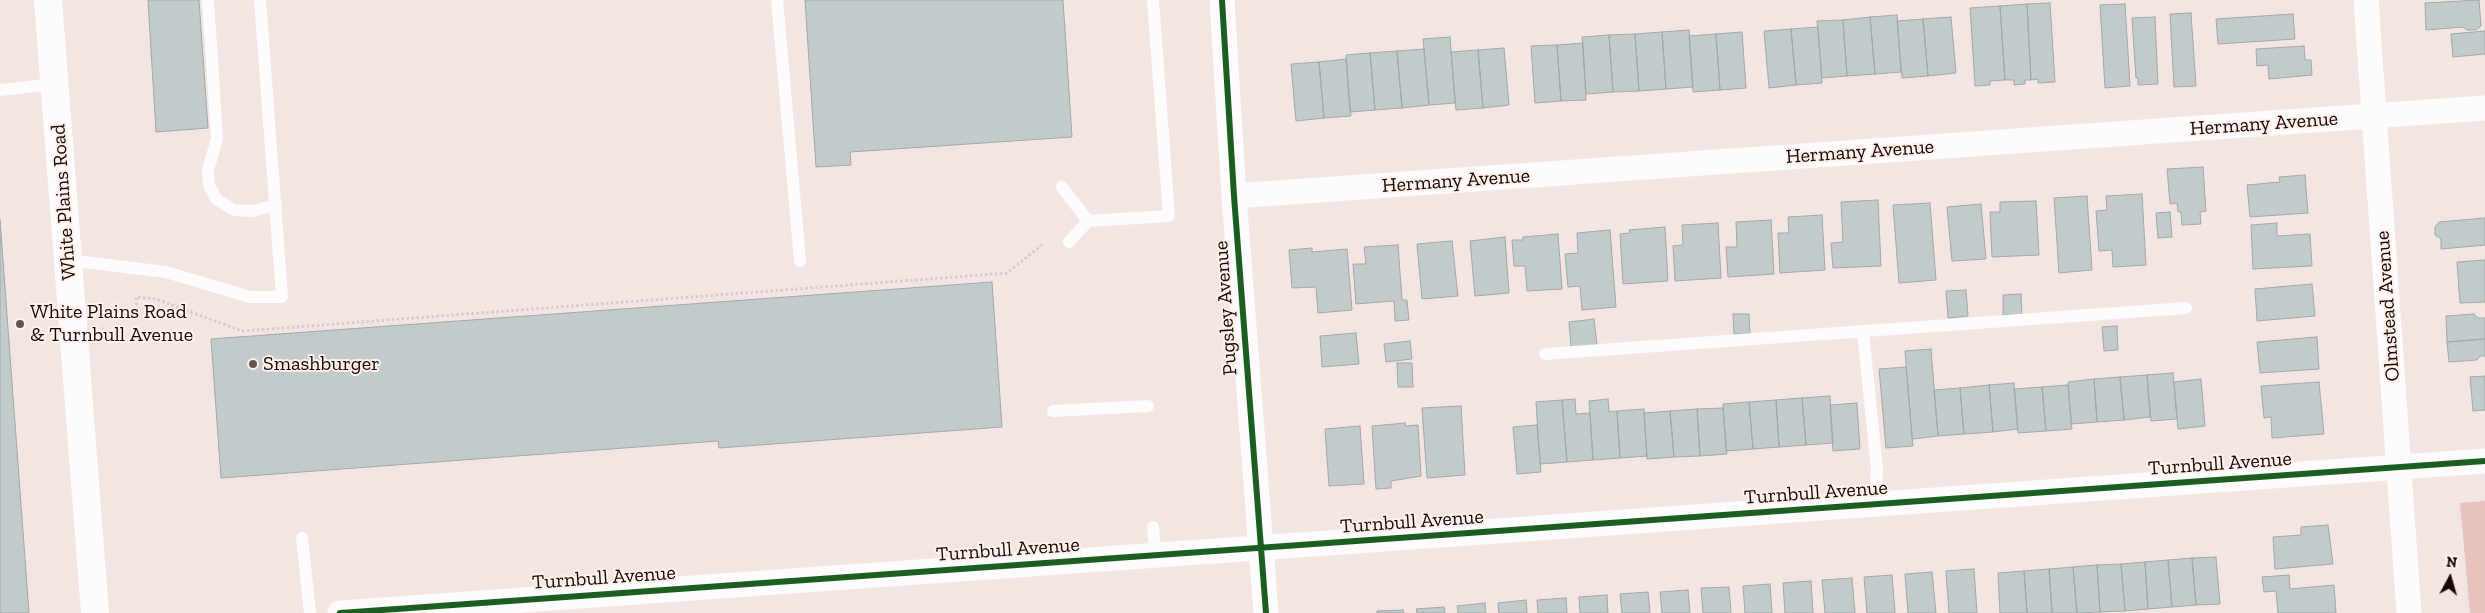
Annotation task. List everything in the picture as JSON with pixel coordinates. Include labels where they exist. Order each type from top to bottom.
[{"type":"main road","name":"White Plains Road","points":[[48,0],[95,613]]},
{"type":"street","name":"Pugsley Avenue","points":[[1222,0],[1234,196],[1266,613]]},
{"type":"street","name":"Olmstead Avenue","points":[[2366,0],[2409,613]]},
{"type":"street","name":"Hermany Avenue","points":[[1234,196],[2485,108]]},
{"type":"street","name":"Turnbull Avenue","points":[[340,613],[448,609],[1155,556],[2485,461]]},
{"type":"lane","points":[[208,0],[218,140],[208,170],[209,185],[216,199],[234,210],[252,211],[276,205]]},
{"type":"lane","points":[[68,260],[166,272],[250,297],[282,297],[260,0]]},
{"type":"lane","points":[[777,0],[800,261]]},
{"type":"lane","points":[[1069,242],[1088,221],[1169,216],[1153,0]]},
{"type":"lane","points":[[0,90],[55,84]]},
{"type":"lane","points":[[1062,187],[1088,221]]},
{"type":"lane","points":[[1545,354],[2186,308]]},
{"type":"lane","points":[[1863,332],[1877,469],[1875,505]]},
{"type":"lane","points":[[1053,411],[1148,406]]},
{"type":"lane","points":[[1153,528],[1155,556]]},
{"type":"lane","points":[[302,538],[310,613]]},
{"type":"path","points":[[123,316],[138,315],[136,297],[156,299],[242,331],[967,276],[1007,272],[1043,244]]},
{"type":"shaded area","points":[[2485,501],[2485,613],[2470,613],[2460,503]]},
{"type":"building","points":[[148,0],[199,0],[208,128],[156,132]]},
{"type":"building","points":[[805,0],[1063,0],[1072,137],[850,152],[851,165],[816,167]]},
{"type":"building","points":[[2479,0],[2481,26],[2476,30],[2467,30],[2463,27],[2426,30],[2425,3]]},
{"type":"building","points":[[2050,3],[2055,82],[2038,83],[2038,79],[2031,80],[2027,4]]},
{"type":"building","points":[[2027,4],[2031,80],[2025,80],[2025,84],[2014,85],[2014,80],[2005,80],[2000,6]]},
{"type":"building","points":[[2125,4],[2130,86],[2105,88],[2100,5]]},
{"type":"building","points":[[2000,6],[2005,80],[1990,81],[1990,85],[1975,86],[1970,8]]},
{"type":"building","points":[[2191,13],[2196,86],[2174,87],[2170,14]]},
{"type":"building","points":[[2293,14],[2295,39],[2218,44],[2216,19]]},
{"type":"building","points":[[1897,15],[1901,72],[1875,74],[1870,17]]},
{"type":"building","points":[[1870,17],[1875,74],[1847,76],[1843,20]]},
{"type":"building","points":[[1951,17],[1956,73],[1928,76],[1923,19]]},
{"type":"building","points":[[2155,17],[2158,84],[2138,85],[2132,18]]},
{"type":"building","points":[[1923,19],[1928,76],[1902,78],[1897,21]]},
{"type":"building","points":[[1843,20],[1847,76],[1822,78],[1817,21]]},
{"type":"building","points":[[1818,27],[1822,83],[1796,85],[1791,29]]},
{"type":"building","points":[[1791,29],[1796,85],[1769,88],[1764,31]]},
{"type":"building","points":[[1689,30],[1693,87],[1666,89],[1662,32]]},
{"type":"building","points":[[2485,31],[2485,54],[2453,57],[2451,34]]},
{"type":"building","points":[[1662,32],[1666,89],[1639,91],[1635,34]]},
{"type":"building","points":[[1742,32],[1746,88],[1720,90],[1716,34]]},
{"type":"building","points":[[1635,34],[1639,91],[1613,92],[1609,35]]},
{"type":"building","points":[[1716,34],[1720,90],[1693,92],[1689,36]]},
{"type":"building","points":[[1609,35],[1613,92],[1586,94],[1582,37]]},
{"type":"building","points":[[1450,37],[1455,103],[1429,105],[1423,39]]},
{"type":"building","points":[[1583,43],[1586,100],[1561,101],[1557,45]]},
{"type":"building","points":[[1557,45],[1561,101],[1535,103],[1531,46]]},
{"type":"building","points":[[2304,46],[2305,60],[2311,60],[2312,75],[2269,79],[2268,65],[2257,66],[2256,49]]},
{"type":"building","points":[[1504,48],[1509,105],[1483,108],[1478,50]]},
{"type":"building","points":[[1424,49],[1429,105],[1402,108],[1397,51]]},
{"type":"building","points":[[1478,50],[1483,108],[1456,110],[1451,52]]},
{"type":"building","points":[[1397,51],[1402,108],[1375,110],[1370,53]]},
{"type":"building","points":[[1370,53],[1375,110],[1350,112],[1346,55]]},
{"type":"building","points":[[1346,59],[1351,116],[1324,118],[1319,62]]},
{"type":"building","points":[[1319,62],[1324,118],[1296,121],[1291,64]]},
{"type":"building","points":[[2203,167],[2206,211],[2200,212],[2201,224],[2182,225],[2181,212],[2178,212],[2177,203],[2170,204],[2167,169]]},
{"type":"building","points":[[2305,175],[2308,213],[2250,217],[2247,185],[2280,182],[2279,177]]},
{"type":"building","points":[[2142,194],[2146,265],[2113,267],[2112,250],[2099,251],[2096,211],[2107,210],[2106,196]]},
{"type":"building","points":[[2087,196],[2092,270],[2059,273],[2054,198]]},
{"type":"building","points":[[1878,200],[1881,266],[1833,268],[1831,243],[1843,242],[1841,202]]},
{"type":"building","points":[[2036,201],[2039,255],[1992,257],[1990,212],[2000,212],[2000,202]]},
{"type":"building","points":[[1930,203],[1936,280],[1899,283],[1893,205]]},
{"type":"building","points":[[1981,204],[1986,259],[1952,261],[1947,207]]},
{"type":"building","points":[[2170,212],[2172,237],[2158,238],[2156,213]]},
{"type":"building","points":[[1822,215],[1825,270],[1780,273],[1778,233],[1789,233],[1788,217]]},
{"type":"building","points":[[2485,218],[2485,245],[2441,249],[2441,239],[2435,235],[2435,227],[2439,222]]},
{"type":"building","points":[[0,220],[29,613],[0,613]]},
{"type":"building","points":[[1771,220],[1774,274],[1728,277],[1726,247],[1737,247],[1736,222]]},
{"type":"building","points":[[1718,223],[1721,278],[1675,281],[1673,246],[1683,245],[1682,225]]},
{"type":"building","points":[[2277,223],[2277,236],[2310,234],[2312,266],[2253,269],[2251,225]]},
{"type":"building","points":[[1665,227],[1668,281],[1623,284],[1620,234],[1630,233],[1629,230]]},
{"type":"building","points":[[1610,230],[1616,307],[1582,310],[1580,286],[1568,287],[1565,254],[1578,253],[1577,233]]},
{"type":"building","points":[[1558,234],[1562,289],[1527,291],[1525,266],[1514,266],[1512,240],[1523,240],[1523,237]]},
{"type":"building","points":[[1505,237],[1509,293],[1475,296],[1470,241]]},
{"type":"building","points":[[1452,241],[1458,296],[1422,299],[1417,244]]},
{"type":"building","points":[[1398,245],[1402,300],[1407,300],[1409,320],[1395,321],[1394,301],[1356,304],[1353,264],[1366,264],[1364,247]]},
{"type":"building","points":[[1312,248],[1312,252],[1347,249],[1352,310],[1318,313],[1316,287],[1292,288],[1289,250]]},
{"type":"building","points":[[2485,260],[2485,302],[2460,303],[2457,262]]},
{"type":"building","points":[[992,282],[1002,427],[719,448],[718,441],[221,478],[211,339]]},
{"type":"building","points":[[2312,284],[2315,316],[2257,321],[2255,289]]},
{"type":"building","points":[[1966,290],[1968,316],[1948,318],[1946,291]]},
{"type":"building","points":[[2021,294],[2022,315],[2003,315],[2003,295]]},
{"type":"building","points":[[1733,314],[1749,314],[1750,334],[1734,334]]},
{"type":"building","points":[[2474,314],[2478,318],[2485,318],[2485,339],[2447,342],[2446,316]]},
{"type":"building","points":[[1594,319],[1597,345],[1571,347],[1569,322]]},
{"type":"building","points":[[2117,326],[2118,350],[2104,351],[2102,327]]},
{"type":"building","points":[[1356,333],[1359,364],[1322,367],[1320,336]]},
{"type":"building","points":[[2317,337],[2319,369],[2260,373],[2257,342]]},
{"type":"building","points":[[2485,339],[2485,356],[2480,356],[2477,360],[2449,362],[2447,342]]},
{"type":"building","points":[[1410,341],[1412,359],[1386,362],[1384,344]]},
{"type":"building","points":[[1931,349],[1938,436],[1912,439],[1905,351]]},
{"type":"building","points":[[1397,363],[1412,363],[1413,387],[1398,387]]},
{"type":"building","points":[[1906,367],[1913,446],[1886,448],[1879,369]]},
{"type":"building","points":[[2173,373],[2177,419],[2151,421],[2147,375]]},
{"type":"building","points":[[2147,375],[2150,417],[2124,420],[2120,377]]},
{"type":"building","points":[[2485,376],[2485,410],[2473,411],[2470,377]]},
{"type":"building","points":[[2120,377],[2124,420],[2097,422],[2094,379]]},
{"type":"building","points":[[2094,379],[2097,422],[2071,424],[2068,382]]},
{"type":"building","points":[[2201,379],[2205,426],[2178,429],[2174,382]]},
{"type":"building","points":[[2319,382],[2324,434],[2272,438],[2271,417],[2264,418],[2261,386]]},
{"type":"building","points":[[2014,383],[2018,429],[1993,432],[1989,385]]},
{"type":"building","points":[[1989,385],[1993,432],[1964,434],[1960,388]]},
{"type":"building","points":[[2068,385],[2072,429],[2046,431],[2042,387]]},
{"type":"building","points":[[2042,387],[2046,431],[2018,433],[2014,389]]},
{"type":"building","points":[[1960,388],[1964,434],[1938,436],[1934,390]]},
{"type":"building","points":[[1830,396],[1833,443],[1806,445],[1802,398]]},
{"type":"building","points":[[1802,398],[1806,445],[1779,447],[1776,400]]},
{"type":"building","points":[[1575,399],[1576,414],[1590,413],[1593,460],[1567,462],[1562,400]]},
{"type":"building","points":[[1608,399],[1609,412],[1617,411],[1620,458],[1593,460],[1589,401]]},
{"type":"building","points":[[1562,400],[1567,462],[1540,464],[1536,402]]},
{"type":"building","points":[[1776,400],[1779,447],[1753,449],[1749,402]]},
{"type":"building","points":[[1749,402],[1753,449],[1726,451],[1723,404]]},
{"type":"building","points":[[1857,403],[1860,449],[1833,451],[1830,405]]},
{"type":"building","points":[[1461,406],[1465,475],[1427,478],[1422,408]]},
{"type":"building","points":[[1723,408],[1727,454],[1700,456],[1697,409]]},
{"type":"building","points":[[1644,409],[1647,456],[1620,458],[1617,411]]},
{"type":"building","points":[[1697,409],[1700,456],[1674,457],[1670,411]]},
{"type":"building","points":[[1670,411],[1674,457],[1647,459],[1644,413]]},
{"type":"building","points":[[1405,423],[1406,426],[1418,425],[1421,476],[1391,481],[1391,488],[1376,489],[1372,426]]},
{"type":"building","points":[[1537,425],[1541,472],[1517,474],[1513,427]]},
{"type":"building","points":[[1360,426],[1364,484],[1329,486],[1325,429]]},
{"type":"building","points":[[2328,525],[2333,564],[2275,569],[2273,537],[2301,535],[2301,527]]},
{"type":"building","points":[[2216,557],[2220,604],[2196,605],[2192,558]]},
{"type":"building","points":[[2192,558],[2196,605],[2172,607],[2168,560]]},
{"type":"building","points":[[2168,560],[2172,607],[2148,609],[2145,562]]},
{"type":"building","points":[[2145,562],[2148,609],[2125,611],[2121,564]]},
{"type":"building","points":[[2121,564],[2125,611],[2100,612],[2097,565]]},
{"type":"building","points":[[2097,565],[2100,612],[2077,613],[2073,567]]},
{"type":"building","points":[[2073,567],[2077,613],[2052,613],[2049,569]]},
{"type":"building","points":[[1974,569],[1977,613],[1949,613],[1946,571]]},
{"type":"building","points":[[2049,569],[2052,613],[2027,613],[2024,571]]},
{"type":"building","points":[[2024,571],[2027,613],[2000,613],[1998,573]]},
{"type":"building","points":[[1932,572],[1936,613],[1908,613],[1905,574]]},
{"type":"building","points":[[1892,575],[1895,613],[1867,613],[1864,577]]},
{"type":"building","points":[[2289,575],[2290,589],[2334,585],[2336,613],[2278,613],[2276,591],[2264,592],[2262,577]]},
{"type":"building","points":[[1852,578],[1855,613],[1825,613],[1822,580]]},
{"type":"building","points":[[1811,581],[1813,613],[1785,613],[1783,583]]},
{"type":"building","points":[[1770,584],[1772,613],[1745,613],[1743,586]]},
{"type":"building","points":[[1729,587],[1731,613],[1703,613],[1701,588]]},
{"type":"building","points":[[1688,590],[1690,613],[1662,613],[1660,592]]},
{"type":"building","points":[[1648,592],[1650,613],[1622,613],[1620,594]]},
{"type":"building","points":[[1607,595],[1608,613],[1580,613],[1579,597]]},
{"type":"building","points":[[1566,598],[1567,613],[1538,613],[1537,600]]},
{"type":"building","points":[[1526,600],[1527,613],[1499,613],[1498,603]]},
{"type":"building","points":[[1485,603],[1486,613],[1458,613],[1457,606]]},
{"type":"building","points":[[1444,607],[1445,613],[1417,613],[1416,609]]},
{"type":"building","points":[[1403,610],[1404,613],[1377,613],[1377,611]]},
{"type":"cycle path","points":[[1222,0],[1234,196],[1266,613]]},
{"type":"cycle path","points":[[340,613],[2485,461]]},
{"type":"place","name":"White Plains Road & Turnbull Avenue","points":[[20,324]]},
{"type":"place","name":"Smashburger","points":[[253,364]]}]
